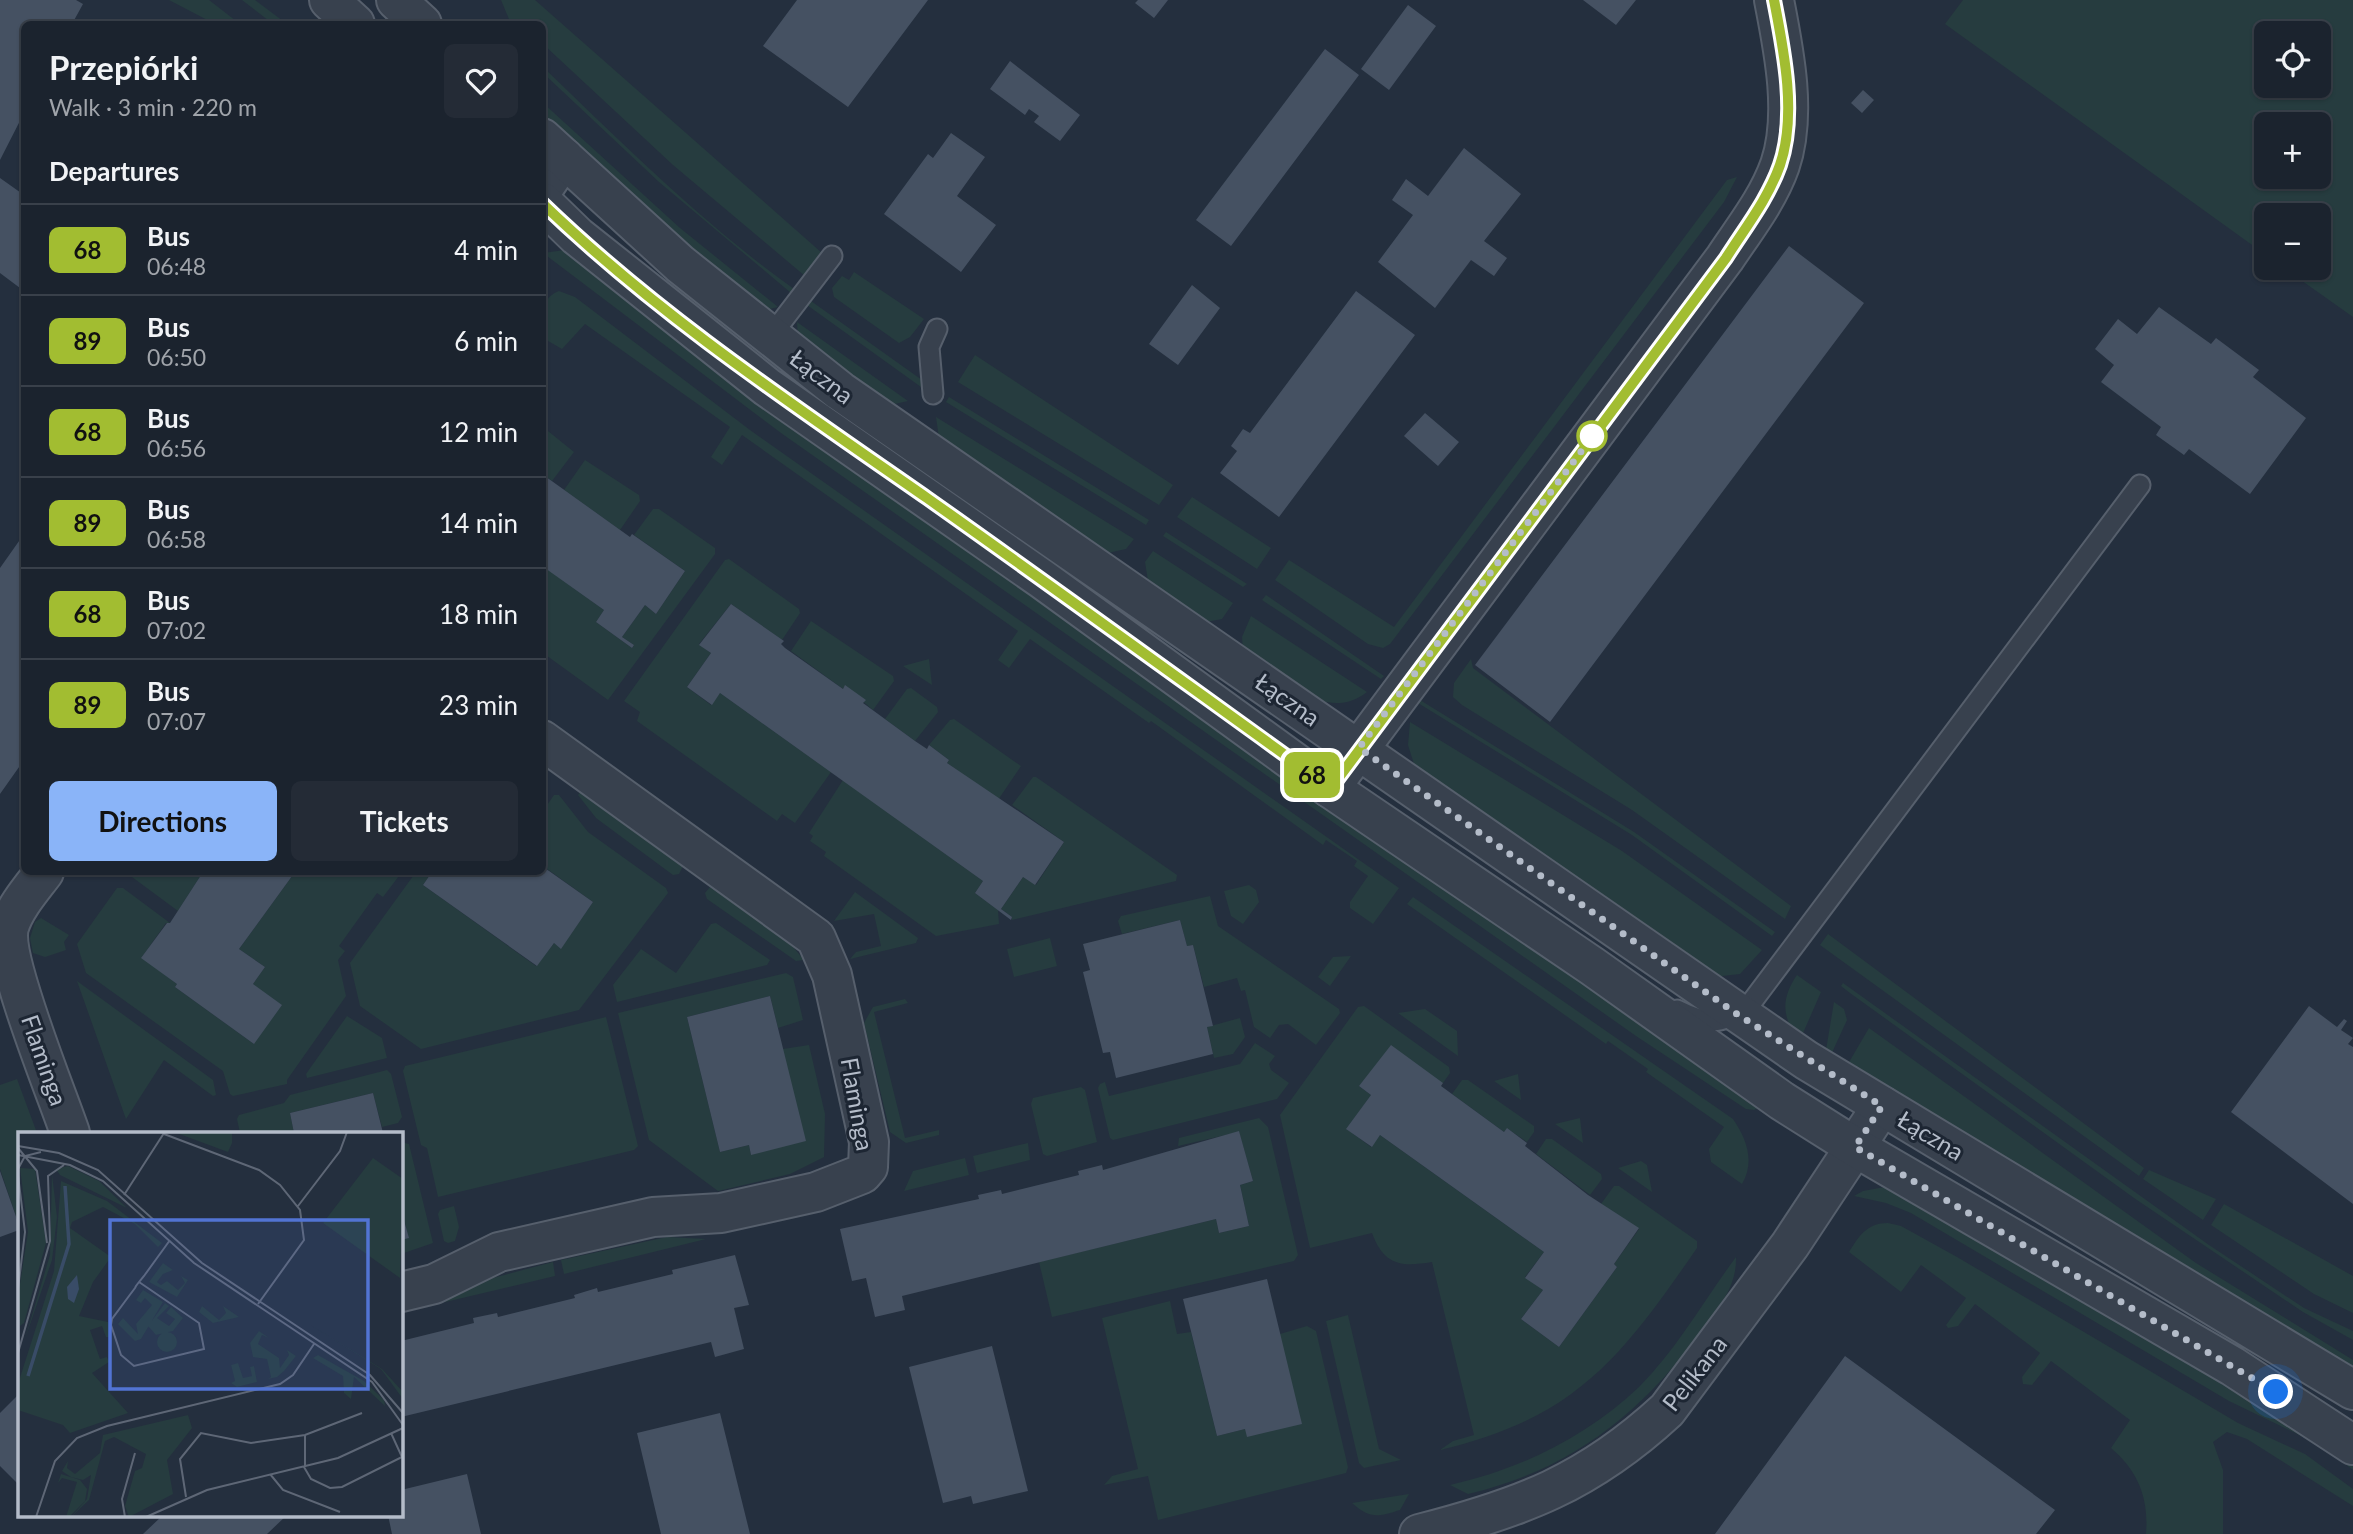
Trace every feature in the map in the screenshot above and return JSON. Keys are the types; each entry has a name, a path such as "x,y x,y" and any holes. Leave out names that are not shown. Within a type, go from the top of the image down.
{"street":[{"path":"329,0 352,21"},
{"path":"396,0 419,21"},
{"path":"1331,788 1726,258 1763,201 1780,165 1786,135 1786,84 1774,0"},
{"path":"546,175 553,148"},
{"name":"Łączna","path":"553,148 680,264 840,391 1359,748 1737,1014 1882,1106 2353,1390"},
{"name":"Łączna","path":"546,206 587,244 767,387 1042,579 1331,788 1782,1101 1855,1147 2232,1366 2353,1445"},
{"name":"Flaminga","path":"402,1292 434,1284 499,1252 653,1217 722,1213 836,1185 854,1179 868,1167 869,1142 848,1045 832,975 816,938 546,743"},
{"name":"Flaminga","path":"42,875 4,929 10,957 71,1132"},
{"name":"Pelikana","path":"1419,1534 1505,1509 1588,1473 1643,1432 1667,1410 1790,1245 1882,1106"}],"lane":[{"path":"770,337 832,256"},
{"path":"933,394 929,347 937,329"},
{"path":"1592,967 1694,1019 1717,1023 1748,1007 2140,485"}],"green space":[{"path":"169,0 209,0 236,21 209,21"},
{"path":"242,0 255,0 283,21 269,21"},
{"path":"501,0 535,0 822,253 805,276 673,165 546,47 546,21 510,21"},
{"path":"1963,0 2353,0 2353,317 2301,280 2331,280 2331,203 2254,203 2254,246 1945,24"},
{"path":"546,70 695,210 794,289 791,293 659,182 546,76"},
{"path":"546,106 680,228 778,307 761,311 645,214 546,122"},
{"path":"1737,177 1724,202 1390,644 1383,648 1368,644 1275,580 1289,560 1394,627 1727,180"},
{"path":"565,250 1761,1106 1754,1110 1746,1109 1636,1036 781,433 546,255 546,253"},
{"path":"854,272 924,319 910,337 899,343 834,297 832,288 842,276 849,280"},
{"path":"559,291 575,297 750,430 1399,888 1373,924 1350,908 1350,902 1368,876 1354,866 1357,861 1326,840 1323,845 1151,721 1149,723 1030,639 1009,668 998,660 1018,631 742,435 722,465 711,457 730,427 585,324 562,349 546,340 546,302"},
{"path":"811,301 922,380 921,387 807,305"},
{"path":"797,322 908,401 890,405 798,338"},
{"path":"975,355 1173,485 1159,505 958,382"},
{"path":"949,397 1149,520 1146,525 946,402"},
{"path":"936,417 1134,539 1126,549 1103,554 939,438"},
{"path":"546,429 574,452 552,481 546,476"},
{"path":"585,460 639,495 640,501 620,530 564,490"},
{"path":"1192,497 1271,548 1257,569 1177,517"},
{"path":"653,509 659,509 715,548 715,554 608,700 546,655 546,568 604,610 596,622 632,648 634,645 622,637 645,605 656,614 685,571 634,535"},
{"path":"1166,532 1247,584 1243,587 1163,536"},
{"path":"1153,551 1233,603 1222,619 1201,623 1149,587 1145,562"},
{"path":"729,559 799,609 800,613 782,640 731,604 699,644 711,653 687,687 711,705 720,693 831,772 795,823 782,814 777,821 637,721 640,712 624,701 725,560"},
{"path":"1266,595 1384,676 1381,679 1262,600"},
{"path":"1251,616 1367,692 1351,701 1335,703 1319,700 1287,684 1243,652 1242,637"},
{"path":"811,621 893,676 894,681 873,710 845,686 843,689 791,651"},
{"path":"929,659 932,685 903,666"},
{"path":"1471,659 1473,668 1791,906 1785,919 1632,810 1462,705 1453,697 1454,683"},
{"path":"911,688 937,707 938,712 915,741 885,719 907,689"},
{"path":"1420,700 1634,832 1775,932 1772,936 1632,835 1418,703"},
{"path":"954,719 1021,766 998,800 947,763 949,760 929,745 950,720"},
{"path":"1410,722 1622,851 1762,950 1740,974 1713,977 1415,767 1408,745"},
{"path":"1033,777 1177,875 1176,881 1012,920 1012,917 1001,909 1023,877 1036,885 1064,842 1012,805"},
{"path":"843,780 983,881 975,893 998,910 999,924 936,936 824,856 826,852 810,841 813,836 809,833"},
{"path":"581,791 683,866 679,874 673,875 596,818 578,795"},
{"path":"554,795 559,795 588,832 666,888 668,893 579,1010 421,1049 360,1006 350,963 414,875 430,875 423,885 536,966 554,943 561,948 593,902 546,868 546,807"},
{"path":"132,875 201,875 178,911"},
{"path":"293,875 400,875 383,897 377,893 339,946 345,951 338,960 346,996 287,1080 287,1084 233,1096 223,1071 86,973 77,944 117,888 123,888 170,923 166,923 142,957 177,984 175,987 254,1044 253,984 265,967 239,949"},
{"path":"1249,885 1256,890 1259,902 1243,924 1231,916 1224,891"},
{"path":"710,887 788,941 804,960 796,961 707,899 705,893"},
{"path":"855,892 918,938 916,943 850,959 856,952 881,946 874,914 834,921"},
{"path":"1210,896 1218,926 1339,1009 1340,1013 1316,1045 1288,1024 1279,1025 1270,1038 1254,1027 1245,990 1241,991 1237,978 1204,987 1193,945 1187,946 1180,920 1122,934 1118,921 1121,916"},
{"path":"1413,897 1733,1119 1748,1151 1748,1167 1742,1184 1711,1162 1709,1149 1724,1127 1646,1072 1648,1069 1608,1041 1606,1044 1407,904"},
{"path":"41,918 69,935 64,942 66,950 45,957 33,953 30,938 35,922"},
{"path":"716,923 770,960 767,965 617,1002 613,985 641,949 676,973 711,924"},
{"path":"1828,934 2144,1168 2139,1176 1820,945"},
{"path":"1050,938 1057,966 1014,977 1007,949"},
{"path":"1351,956 1330,986 1318,977 1333,957"},
{"path":"786,973 793,977 803,1020 778,1028 770,996 687,1017 720,1152 749,1145 751,1155 783,1049 809,1045 825,1114 824,1157 790,1174 718,1191 649,1140 618,1013"},
{"path":"1797,975 1821,992 1800,1040 1789,1024 1785,1008 1788,992"},
{"path":"77,981 213,1080 216,1095 213,1096 164,1060 126,1119"},
{"path":"1843,983 2209,1245 2304,1308 2353,1331 2353,1340 2303,1312 2134,1198 1850,993 1841,986"},
{"path":"905,999 908,1003 874,1012 905,1138 939,1130 939,1135 906,1143 890,1132 864,1023 873,1007"},
{"path":"1834,1002 1844,1009 1847,1020 1829,1059 1825,1056"},
{"path":"1364,1006 1449,1067 1450,1073 1443,1083 1361,1084 1359,1086 1371,1095 1347,1129 1371,1147 1380,1135 1544,1252 1525,1277 1543,1290 1521,1319 1559,1347 1617,1267 1614,1264 1639,1229 1601,1204 1614,1186 1619,1186 1697,1241 1697,1248 1644,1321 1591,1378 1561,1401 1527,1420 1487,1437 1440,1450 1453,1441 1474,1435 1432,1262 1395,1262 1382,1252 1372,1233 1310,1248 1280,1115 1358,1007"},
{"path":"1425,1009 1457,1031 1458,1056 1398,1013"},
{"path":"347,1016 382,1038 387,1058 307,1078 306,1074"},
{"path":"606,1017 638,1146 634,1150 438,1197 427,1148 421,1145 403,1071 405,1066"},
{"path":"1240,1018 1245,1037 1233,1054 1214,1058 1207,1027"},
{"path":"1869,1028 2196,1263 2353,1360 2353,1373 1845,1069"},
{"path":"1255,1043 1275,1056 1269,1064 1271,1070 1289,1083 1277,1099 1113,1140 1110,1138 1098,1088 1100,1084 1105,1082 1109,1096 1240,1064"},
{"path":"387,1070 391,1074 402,1117 398,1123 382,1127 373,1093 290,1113 294,1132 240,1132 237,1119 239,1115 284,1103 290,1095"},
{"path":"1518,1074 1521,1100 1494,1081"},
{"path":"17,1079 37,1132 18,1132 18,1222 0,1169 0,1085"},
{"path":"1462,1080 1468,1080 1534,1126 1534,1132 1527,1142 1508,1129 1504,1132 1452,1094"},
{"path":"1081,1087 1085,1090 1097,1142 1047,1156 1043,1154 1031,1104 1033,1098"},
{"path":"1259,1118 1268,1127 1298,1255 1294,1261 1052,1317 1039,1262 1216,1219 1219,1233 1249,1226 1240,1185 1253,1181 1239,1132 1178,1146 1179,1138"},
{"path":"1580,1118 1583,1143 1555,1124"},
{"path":"1546,1139 1552,1139 1601,1174 1602,1179 1590,1195 1536,1154"},
{"path":"402,1142 409,1144 433,1243 402,1254 402,1240 408,1237 402,1210"},
{"path":"1028,1143 1030,1160 977,1173 973,1156"},
{"path":"965,1158 969,1175 904,1191 913,1171"},
{"path":"1641,1161 1647,1165 1652,1192 1618,1168"},
{"path":"2149,1170 2216,1199 2203,1220 2143,1179"},
{"path":"1890,1186 1911,1191 2353,1463 2353,1470 2322,1446 2229,1401 1911,1213 1886,1203 1854,1196 1863,1191"},
{"path":"2224,1204 2353,1276 2353,1313 2314,1294 2211,1225"},
{"path":"454,1206 459,1227 455,1241 448,1243 444,1241 438,1214 440,1210"},
{"path":"1888,1223 1901,1226 1957,1257 2238,1423 2305,1454 2353,1489 2353,1506 2247,1439 2227,1432 2213,1442 2223,1470 2223,1534 2146,1534 2146,1509 2140,1486 2128,1466 2111,1448 2130,1420 2051,1361 2032,1385 2023,1384 2022,1377 2040,1353 1975,1304 1958,1326 1948,1328 1946,1325 1966,1298 1921,1265 1901,1292 1849,1252 1869,1228"},
{"path":"667,1237 706,1239 564,1274 561,1260"},
{"path":"1736,1257 1730,1288 1719,1307 1677,1363 1627,1414 1570,1455 1538,1471 1468,1494 1450,1485 1502,1470 1551,1449 1575,1436 1619,1405 1666,1357"},
{"path":"553,1262 555,1276 441,1303 485,1280"},
{"path":"1170,1301 1177,1334 1191,1332 1217,1436 1245,1429 1280,1334 1307,1326 1316,1331 1348,1467 1346,1473 1158,1520 1148,1476 1104,1485 1112,1476 1138,1469 1102,1318"},
{"path":"1348,1315 1379,1449 1401,1460 1364,1468 1359,1463 1326,1321"},
{"path":"1409,1494 1400,1510 1380,1515 1364,1512 1352,1503"}],"building":[{"path":"0,0 76,0 83,4 74,21 21,21 21,119 0,160"},
{"path":"797,0 928,0 848,107 763,46"},
{"path":"1138,0 1168,0 1154,18 1135,3"},
{"path":"1583,0 1636,0 1616,25"},
{"path":"1408,5 1436,26 1389,90 1361,69"},
{"path":"1325,49 1359,75 1231,246 1196,220"},
{"path":"1010,61 1080,115 1060,141 1034,122 1039,116 1029,109 1025,115 990,89"},
{"path":"1863,90 1874,100 1862,113 1851,103"},
{"path":"951,133 985,157 957,196 996,225 961,272 884,214 928,154 933,158"},
{"path":"1464,148 1521,194 1484,241 1507,258 1494,276 1471,260 1435,308 1378,262 1413,215 1392,200 1406,179 1428,196"},
{"path":"0,178 21,193 21,289 0,273"},
{"path":"1789,246 1864,303 1550,722 1475,665"},
{"path":"1192,285 1220,308 1178,365 1149,344"},
{"path":"1356,291 1415,335 1279,517 1220,473 1237,451 1231,446 1243,429 1250,433"},
{"path":"2159,307 2211,344 2216,338 2259,370 2253,377 2306,418 2250,494 2189,449 2184,455 2156,435 2161,427 2101,382 2114,365 2095,349 2118,319 2137,334"},
{"path":"1425,413 1459,442 1438,466 1404,436"},
{"path":"546,477 630,537 632,534 685,571 656,614 645,605 622,637 634,645 632,648 596,622 604,610 546,569"},
{"path":"21,538 21,764 0,794 0,568"},
{"path":"731,604 784,641 781,644 785,648 843,689 845,685 866,700 863,703 915,741 927,749 929,745 949,760 947,763 1064,842 1035,885 1023,877 1001,909 1012,917 1011,920 975,893 983,881 720,693 712,705 687,687 711,653 699,645"},
{"path":"546,869 593,902 561,949 554,943 537,966 423,885 430,875 546,875"},
{"path":"201,875 293,875 239,949 265,967 253,984 282,1005 254,1044 175,987 177,984 141,958 167,923 170,923"},
{"path":"1180,920 1187,946 1193,945 1213,1026 1207,1027 1213,1054 1116,1078 1110,1052 1103,1053 1083,972 1090,970 1083,944"},
{"path":"770,996 806,1141 751,1155 749,1145 720,1152 687,1017"},
{"path":"2309,1006 2337,1027 2344,1019 2347,1021 2341,1030 2353,1038 2348,1044 2353,1047 2353,1204 2231,1112"},
{"path":"1391,1045 1504,1132 1507,1128 1527,1143 1525,1146 1588,1195 1639,1228 1614,1264 1617,1267 1559,1347 1521,1319 1543,1290 1525,1278 1544,1252 1380,1135 1372,1147 1346,1129 1371,1095 1359,1086"},
{"path":"373,1093 383,1132 294,1132 290,1113"},
{"path":"1239,1131 1253,1181 1240,1185 1249,1226 1219,1233 1216,1219 902,1296 905,1310 875,1317 866,1278 852,1281 840,1229 979,1199 978,1195 1001,1190 1002,1194 1079,1175 1078,1171 1102,1165 1103,1170"},
{"path":"0,1171 18,1222 18,1230 0,1237"},
{"path":"402,1214 409,1238 402,1240"},
{"path":"735,1255 749,1305 734,1308 744,1349 715,1357 711,1342 402,1417 402,1341 474,1323 473,1318 497,1313 498,1317 575,1298 574,1295 597,1288 598,1292 673,1274 672,1270"},
{"path":"1267,1279 1302,1424 1247,1437 1245,1429 1217,1436 1183,1299"},
{"path":"992,1346 1028,1491 973,1504 971,1496 943,1503 909,1367"},
{"path":"1845,1356 2055,1510 2036,1534 1715,1534"},
{"path":"18,1395 18,1484 0,1466 0,1413"},
{"path":"720,1413 750,1534 661,1534 637,1433"},
{"path":"467,1474 481,1534 392,1534 388,1516 402,1516 402,1490"},
{"path":"162,1516 286,1516 267,1534 143,1534"}],"bus line":[{"name":"68","path":"546,207 577,236 767,387 1042,579 1331,788 1726,258 1763,201 1780,165 1786,135 1786,84 1774,0"}],"route":[{"path":"1592,436 1598,429 1359,748 1737,1014 1882,1106 1855,1147 2276,1392"}]}
